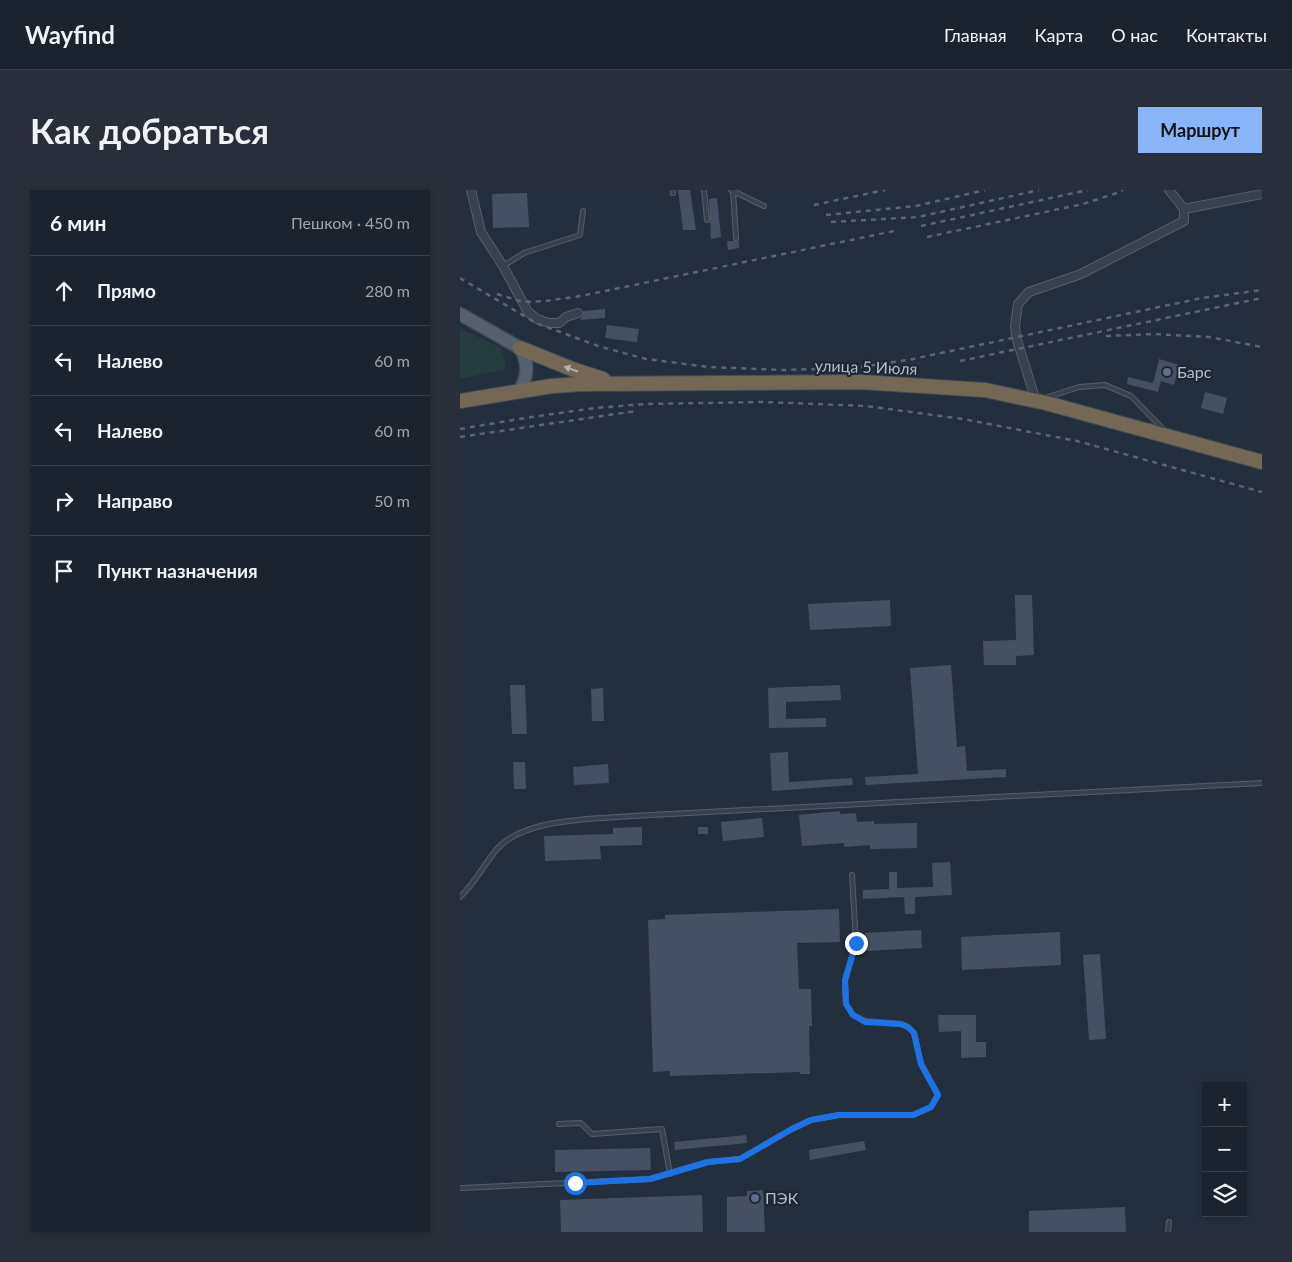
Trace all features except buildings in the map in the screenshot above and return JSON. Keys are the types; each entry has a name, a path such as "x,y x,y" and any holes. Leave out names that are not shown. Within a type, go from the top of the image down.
{"highway":[{"path":"520,348 572,369 618,384"},
{"name":"улица 5 Июля","path":"460,401 520,391 581,384 861,382 985,390 1036,401 1262,462"}],"main road":[{"path":"460,315 520,348 525,357 527,373 526,382 520,391"}],"street":[{"path":"471,190 481,232 504,266 528,312 537,319 549,323 559,323 566,317 578,314"},
{"path":"1036,401 1016,337 1015,326 1018,304 1029,292 1081,274 1184,222 1184,209 1169,190"},
{"path":"1184,209 1262,194"}],"lane":[{"path":"704,190 708,220"},
{"path":"736,238 732,191 764,206"},
{"path":"504,266 524,253 580,235 583,210"},
{"path":"1036,401 1079,387 1105,385 1131,396 1171,437"},
{"path":"460,897 468,890 498,847 521,831 547,824 632,816 1262,783"},
{"path":"460,1188 650,1179 708,1162 740,1159 811,1120 839,1115 913,1115 931,1107 938,1095 921,1064 914,1033 908,1027 901,1024 865,1022 853,1015 846,1004 845,980 856,943 852,875"},
{"path":"559,1124 581,1123 592,1134 662,1129 670,1174"},
{"path":"1168,1232 1169,1222"}],"green space":[{"path":"460,328 501,348 505,360 505,369 460,379"}],"railway":[{"path":"814,205 885,190"},
{"path":"826,215 916,206 985,190"},
{"path":"831,222 918,217 1039,190"},
{"path":"921,226 1088,190"},
{"path":"927,237 1083,204 1123,190"},
{"path":"497,294 523,302 581,296 899,230"},
{"path":"460,278 536,323 598,346 646,359 709,367 783,370 853,368 908,360 1202,298 1262,290"},
{"path":"960,361 1262,298"},
{"path":"1106,336 1154,334 1209,337 1262,347"},
{"path":"460,429 595,408 645,404 765,402 866,406 963,419 1077,441 1262,492"},
{"path":"460,437 636,411"}],"place":[{"name":"Барс","path":"1167,372"},
{"name":"ПЭК","path":"755,1198"}],"route":[{"path":"575,1183 650,1179 683,1171 708,1162 740,1159 811,1120 839,1115 913,1115 931,1107 938,1095 921,1064 914,1033 908,1027 901,1024 865,1022 853,1015 846,1004 845,980 856,943"}]}
